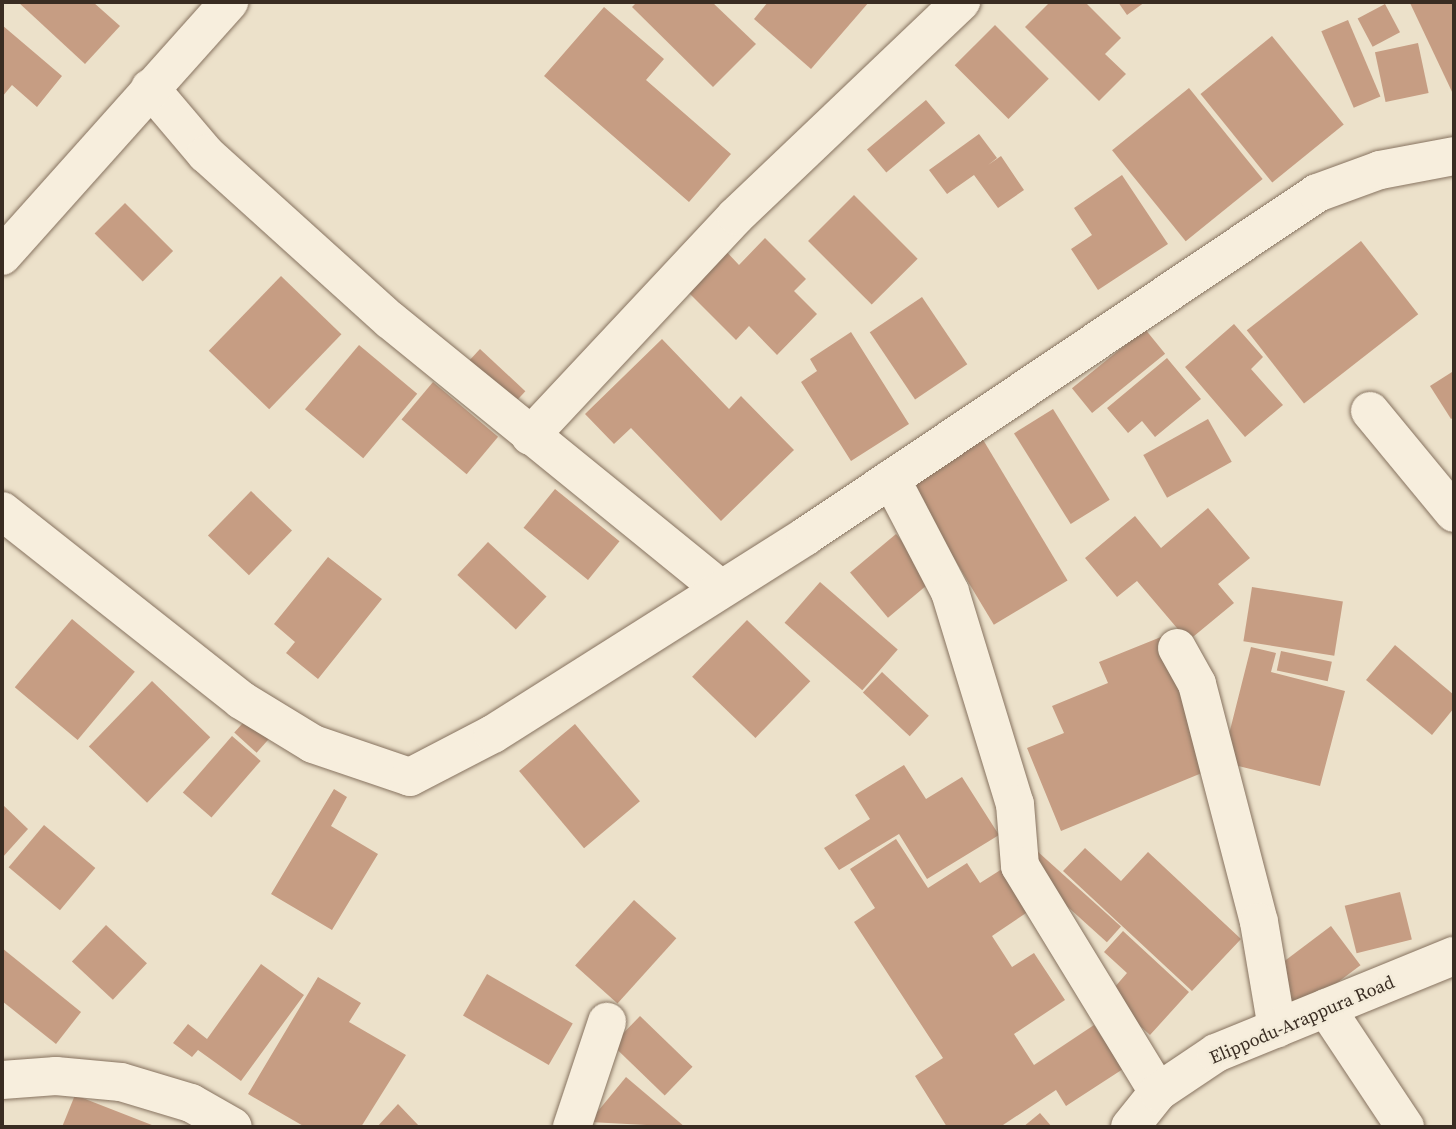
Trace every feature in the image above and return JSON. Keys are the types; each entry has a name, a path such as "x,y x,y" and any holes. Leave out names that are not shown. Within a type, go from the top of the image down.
{"street":[{"path":"2,256 229,2"},
{"path":"530,436 736,216 961,2"},
{"path":"150,88 206,154 530,436 719,587"},
{"path":"2,511 241,700 313,744 410,777 493,734 891,479 1317,193 1380,170 1454,156"},
{"path":"1370,411 1454,513"},
{"path":"891,479 950,592 1015,804 1020,866 1158,1092"},
{"path":"1177,648 1197,684 1259,922 1277,1028"},
{"name":"Elippodu-Arappura Road","path":"1130,1127 1158,1092 1216,1053 1454,956"},
{"path":"1326,1009 1405,1127"},
{"path":"572,1127 607,1022"},
{"path":"2,1080 56,1076 121,1082 191,1103 233,1127"}],"building":[{"path":"18,2 93,2 120,26 85,64"},
{"path":"637,2 712,2 756,44 713,87 632,7"},
{"path":"768,2 869,2 811,69 754,19"},
{"path":"1050,2 1085,2 1121,38 1105,54 1126,74 1099,101 1025,27"},
{"path":"1118,2 1145,2 1127,15"},
{"path":"1454,2 1454,96 1410,3"},
{"path":"1385,4 1400,32 1373,47 1358,19"},
{"path":"604,7 664,59 646,80 731,154 689,202 544,76"},
{"path":"1348,20 1380,96 1354,108 1321,31"},
{"path":"2,25 62,76 37,107 12,85 2,97"},
{"path":"995,25 1049,79 1008,119 955,65"},
{"path":"1272,36 1344,125 1272,182 1201,94"},
{"path":"1418,43 1429,93 1386,102 1375,52"},
{"path":"1189,88 1263,179 1186,241 1112,150"},
{"path":"926,100 945,123 886,172 867,149"},
{"path":"979,134 997,158 988,165 1001,156 1024,190 998,208 974,175 947,194 929,170"},
{"path":"1122,175 1168,244 1098,290 1071,249 1092,235 1074,208"},
{"path":"854,195 918,259 872,305 808,241"},
{"path":"125,203 173,251 143,281 95,233"},
{"path":"765,238 806,279 794,291 817,314 777,355 749,326 736,340 684,288 723,248 739,265"},
{"path":"1361,241 1418,314 1304,404 1247,330"},
{"path":"281,276 341,334 269,409 209,351"},
{"path":"922,297 967,364 915,399 870,332"},
{"path":"1234,324 1263,357 1251,369 1283,405 1245,437 1185,367"},
{"path":"1145,329 1165,354 1092,413 1072,388"},
{"path":"851,332 909,424 851,461 801,382 817,371 810,359"},
{"path":"662,339 729,409 741,396 794,450 721,521 631,428 614,444 585,414"},
{"path":"359,345 417,394 363,458 305,409"},
{"path":"480,349 525,391 506,412 460,370"},
{"path":"1167,358 1201,399 1155,437 1142,421 1128,433 1107,408"},
{"path":"1452,372 1454,417 1451,419 1430,386"},
{"path":"433,382 498,437 467,474 402,420"},
{"path":"1053,409 1110,500 1071,524 1014,433"},
{"path":"1208,419 1232,462 1167,498 1143,455"},
{"path":"979,433 1068,580 994,625 905,477"},
{"path":"555,489 620,541 588,580 524,528"},
{"path":"251,491 292,531 249,575 208,536"},
{"path":"1208,508 1250,558 1218,584 1234,603 1188,641 1137,581 1117,597 1085,558 1135,516 1161,548"},
{"path":"896,534 934,579 888,618 850,573"},
{"path":"488,542 547,597 516,629 457,575"},
{"path":"328,557 382,599 318,679 286,653 295,642 274,624"},
{"path":"820,582 898,650 862,690 785,623"},
{"path":"1252,587 1343,601 1334,656 1243,641"},
{"path":"72,619 135,672 78,740 15,687"},
{"path":"747,620 810,681 755,738 692,677"},
{"path":"1161,637 1214,768 1061,831 1027,748 1064,733 1052,706 1108,683 1099,662"},
{"path":"1395,645 1454,695 1454,708 1432,735 1366,680"},
{"path":"1251,647 1276,653 1271,672 1345,691 1320,786 1222,762"},
{"path":"1281,651 1332,662 1328,681 1277,671"},
{"path":"882,672 929,716 910,736 863,692"},
{"path":"152,681 210,737 147,803 89,746"},
{"path":"251,714 273,734 257,753 234,733"},
{"path":"575,724 640,801 584,848 519,771"},
{"path":"232,736 261,761 211,818 183,793"},
{"path":"904,765 926,799 962,777 999,835 927,879 899,834 839,870 824,848 870,819 855,795"},
{"path":"334,789 347,797 331,826 378,854 332,930 271,894"},
{"path":"2,804 28,829 2,858"},
{"path":"44,825 95,868 60,910 9,867"},
{"path":"896,839 928,888 967,863 980,883 1002,869 1029,911 992,936 1012,967 1034,953 1065,1000 1014,1034 1034,1065 1094,1025 1123,1069 1066,1106 1056,1090 1000,1127 947,1127 915,1076 943,1058 854,922 875,908 850,869"},
{"path":"1085,848 1121,881 1148,852 1241,939 1192,991 1063,871"},
{"path":"1037,851 1121,927 1107,942 1023,867"},
{"path":"1400,892 1412,940 1357,953 1345,906"},
{"path":"634,900 676,938 617,1004 575,965"},
{"path":"106,925 147,963 113,1000 72,962"},
{"path":"1331,926 1360,965 1300,1011 1270,972"},
{"path":"1123,931 1189,992 1150,1035 1107,996 1127,973 1104,952"},
{"path":"2,948 81,1012 56,1044 2,1001"},
{"path":"261,964 304,995 241,1081 198,1050 192,1057 173,1043 188,1024 207,1039"},
{"path":"487,974 573,1023 549,1065 463,1016"},
{"path":"318,977 361,1003 349,1022 406,1055 361,1127 305,1127 248,1094"},
{"path":"640,1016 693,1067 665,1095 612,1045"},
{"path":"626,1077 685,1127 589,1122"},
{"path":"75,1095 157,1127 62,1127"},
{"path":"398,1104 420,1127 377,1127"},
{"path":"1040,1113 1052,1127 1023,1127"}]}
